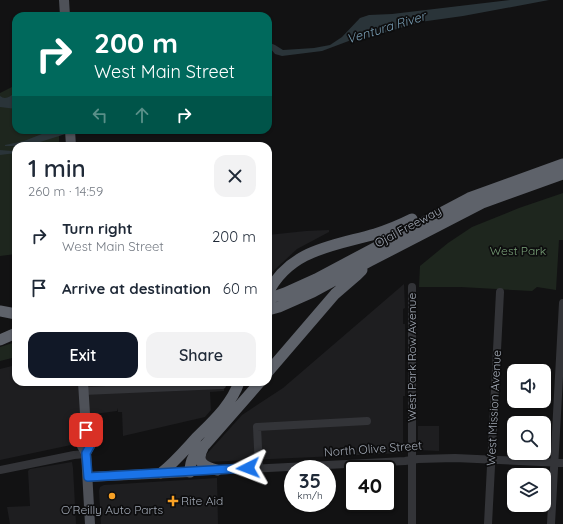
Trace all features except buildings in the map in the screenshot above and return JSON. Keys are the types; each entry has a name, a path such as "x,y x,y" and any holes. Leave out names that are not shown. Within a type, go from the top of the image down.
{"highway":[{"name":"Ojai Freeway","path":"272,298 316,279 469,198 563,164"},
{"name":"Ojai Freeway","path":"272,309 313,292 482,203 563,174"},
{"path":"272,287 281,274 308,254 328,246 390,229 446,203 469,198"},
{"path":"272,367 335,294 357,275 370,261"},
{"path":"0,311 12,313"},
{"path":"0,317 12,317"},
{"path":"0,334 12,332"},
{"path":"0,340 12,334"},
{"path":"161,473 172,465 226,406 237,386"},
{"path":"217,470 208,468 202,464 200,455 205,445 257,386"},
{"path":"186,472 184,461 190,444"},
{"path":"186,472 192,459 200,448 205,445"}],"main road":[{"path":"64,0 65,12"},
{"path":"83,387 86,430 90,446 86,453 90,524"},
{"name":"North Olive Street","path":"88,477 186,472"}],"street":[{"name":"West Park Row Avenue","path":"412,287 412,524"},
{"name":"West Mission Avenue","path":"488,524 500,292"},
{"path":"551,524 563,303"},
{"path":"83,387 152,386"},
{"path":"259,468 257,427 367,421"},
{"path":"0,470 86,453"},
{"name":"North Olive Street","path":"186,472 447,458 563,463"}],"shaded area":[{"path":"329,230 329,232 297,249 272,272 272,235"},
{"path":"404,284 405,308 403,309 403,324 405,324 405,396 403,396 403,453 207,462 204,457 242,415 283,388"},
{"path":"12,366 12,386 122,386 125,391 125,386 224,386 224,391 210,392 211,410 205,417 123,436 122,412 118,412 118,408 117,411 71,417 71,445 0,460 0,369"},
{"path":"418,426 439,426 439,451 418,450"},
{"path":"72,462 76,524 10,524 7,507 30,506 28,471 30,469"},
{"path":"217,478 218,524 101,524 99,491 100,487 104,485"}],"green space":[{"path":"12,87 12,134 59,134 59,142 12,142 12,254 0,256 0,93"},
{"name":"West Park","path":"563,193 563,240 559,240 556,290 537,287 532,291 461,287 419,287 420,266 448,243 472,227 519,208"},
{"path":"12,343 12,358 0,361 0,347"}],"water":[{"name":"Ventura River","path":"510,0 549,0 463,16 420,22 370,37 354,39 322,51 282,56 275,54 272,50 272,44 283,50 314,48 330,45 342,37 360,18 369,15 392,14"},
{"path":"12,95 12,108 0,107 0,96 7,98"},
{"path":"42,134 65,134 40,142 19,142"},
{"path":"12,144 12,146 5,145"},
{"path":"0,150 12,151 12,154 0,155"}],"place":[{"name":"O'Reilly Auto Parts","path":"112,496"},
{"name":"Rite Aid","path":"173,501"}],"route":[{"path":"86,430 90,446 86,453 88,477 248,468"}]}
